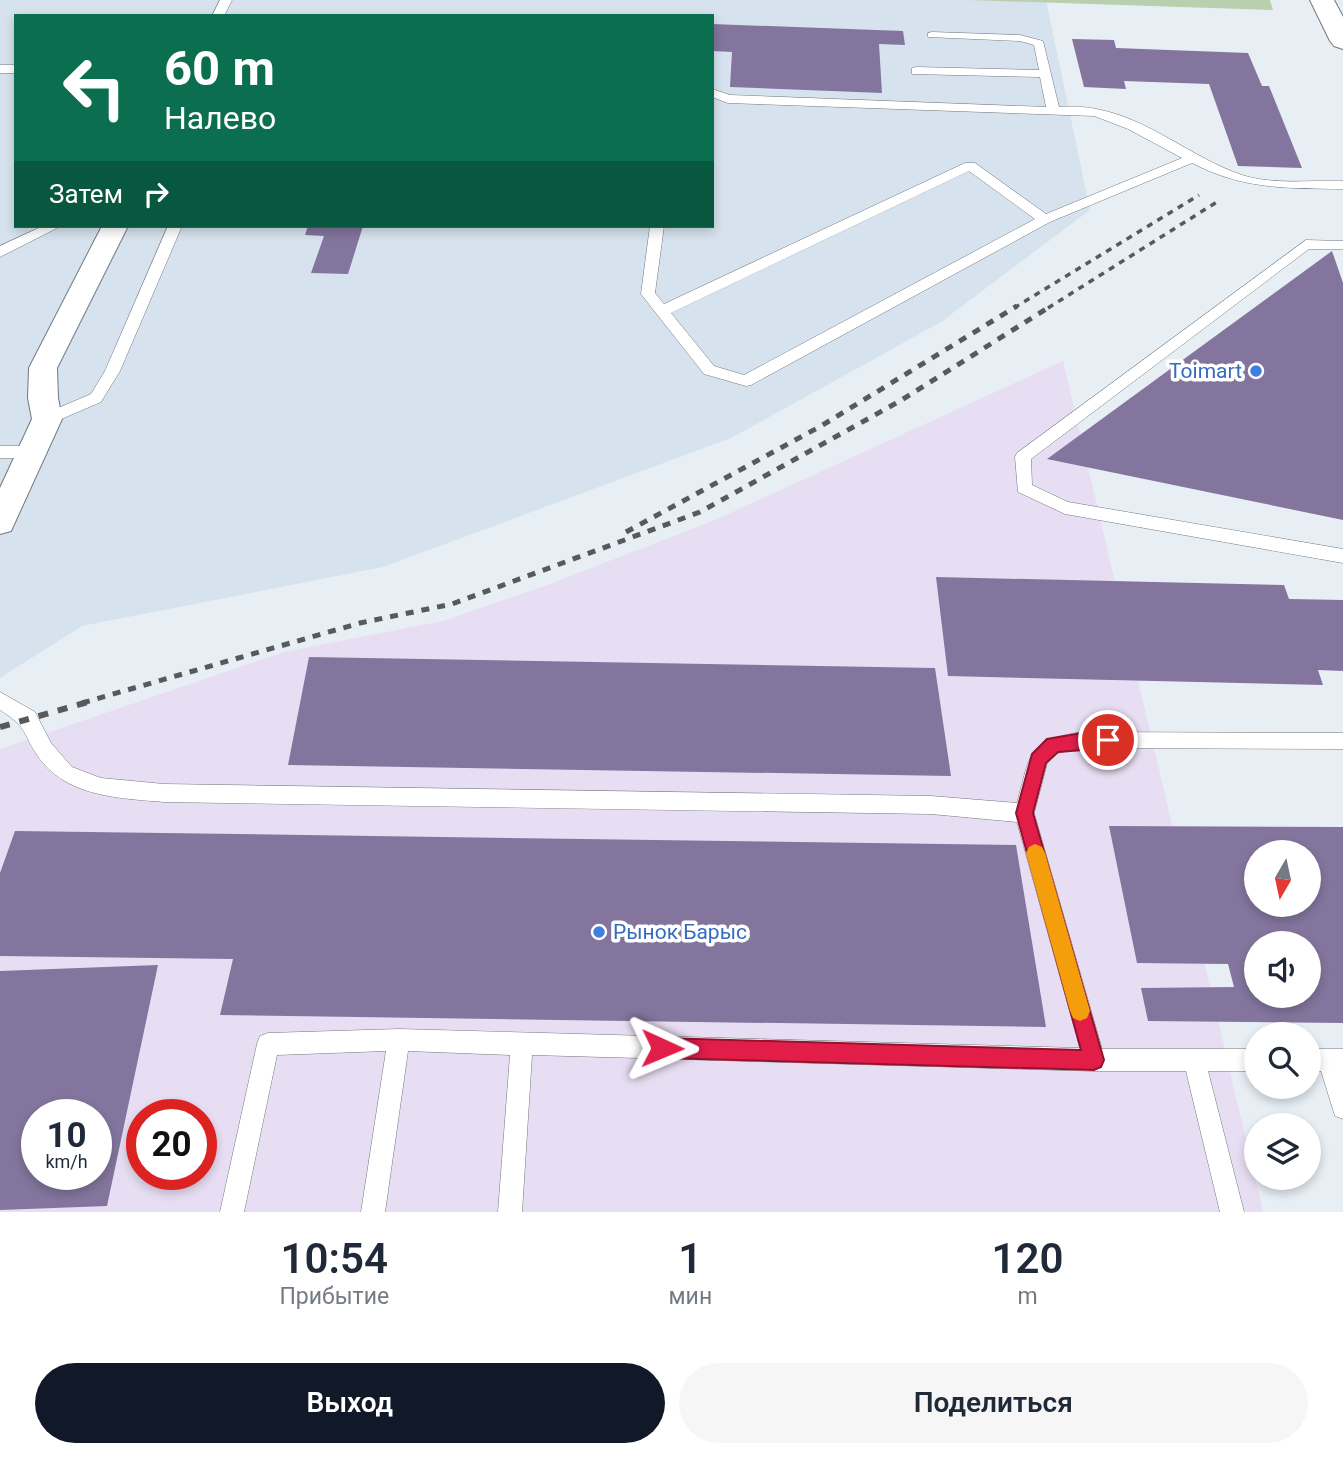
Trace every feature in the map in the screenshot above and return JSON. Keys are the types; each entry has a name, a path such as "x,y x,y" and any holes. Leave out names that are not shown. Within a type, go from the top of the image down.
{"main road":[{"path":"1322,0 1343,41"}],"street":[{"path":"0,522 47,419 43,398 43,368 114,228"}],"lane":[{"path":"932,35 1020,38 1039,43 1053,110"},
{"path":"916,71 1046,74"},
{"path":"714,94 728,99 1095,112 1122,120 1193,159 1243,180 1343,185"},
{"path":"657,228 648,294 709,370 746,381 1045,219 1193,159"},
{"path":"662,312 970,166 1045,219"},
{"path":"0,252 50,228"},
{"path":"47,419 96,398 112,371 174,228"},
{"path":"1343,245 1306,244 1023,457 1024,488 1065,508 1343,556"},
{"path":"0,452 32,452"},
{"path":"0,700 27,718 44,749 65,773 101,787 178,793 931,805 1024,813"},
{"path":"1094,1060 1024,813 1039,759 1053,745 1082,740 1343,741"},
{"path":"373,1212 399,1040"},
{"path":"232,1212 268,1044 399,1040 1094,1060 1244,1059"},
{"path":"510,1212 522,1044"},
{"path":"1194,1059 1232,1212"},
{"path":"1327,1060 1343,1108"}],"shaded area":[{"path":"0,0 1046,0 1090,210 941,322 731,438 383,567 82,626 0,678"},
{"name":"Рынок Барыс","path":"1063,361 1244,1131 1244,1190 1258,1190 1263,1212 0,1212 0,749 284,652 443,621 550,584 715,520"}],"green space":[{"path":"968,0 1270,0 1273,10"}],"building":[{"path":"714,24 903,31 905,45 879,44 882,93 730,87 732,52 714,51"},
{"path":"1072,39 1114,40 1116,48 1248,53 1262,86 1269,86 1302,168 1238,166 1209,84 1124,81 1126,89 1084,87"},
{"path":"307,228 362,228 348,274 311,273 324,236 305,235"},
{"name":"Toimart","path":"1332,251 1343,283 1343,520 1047,459"},
{"path":"936,577 1284,585 1289,599 1343,600 1343,671 1318,670 1323,685 948,676"},
{"path":"309,657 935,668 951,776 288,765"},
{"path":"1109,826 1343,827 1343,1023 1148,1021 1141,988 1234,987 1228,964 1137,963"},
{"path":"15,831 1016,845 1046,1027 220,1015 233,959 0,956 0,873"},
{"path":"158,965 130,1099 126,1099 126,1116 112,1182 112,1099 21,1099 21,1190 110,1190 107,1206 0,1210 0,971"}],"railway":[{"path":"1014,308 1199,195"},
{"path":"1048,308 1220,200"},
{"path":"626,532 821,426 1017,306"},
{"path":"82,703 360,623 452,604 700,512 900,401 1051,306"},
{"path":"0,727 88,702"}],"slow traffic":[{"path":"1035,853 1080,1011"}],"place":[{"name":"Toimart","path":"1256,371"},
{"name":"Рынок Барыс","path":"599,932"}],"route":[{"path":"662,1048 1094,1060 1024,813 1039,759 1053,745 1082,740 1108,740"}]}
